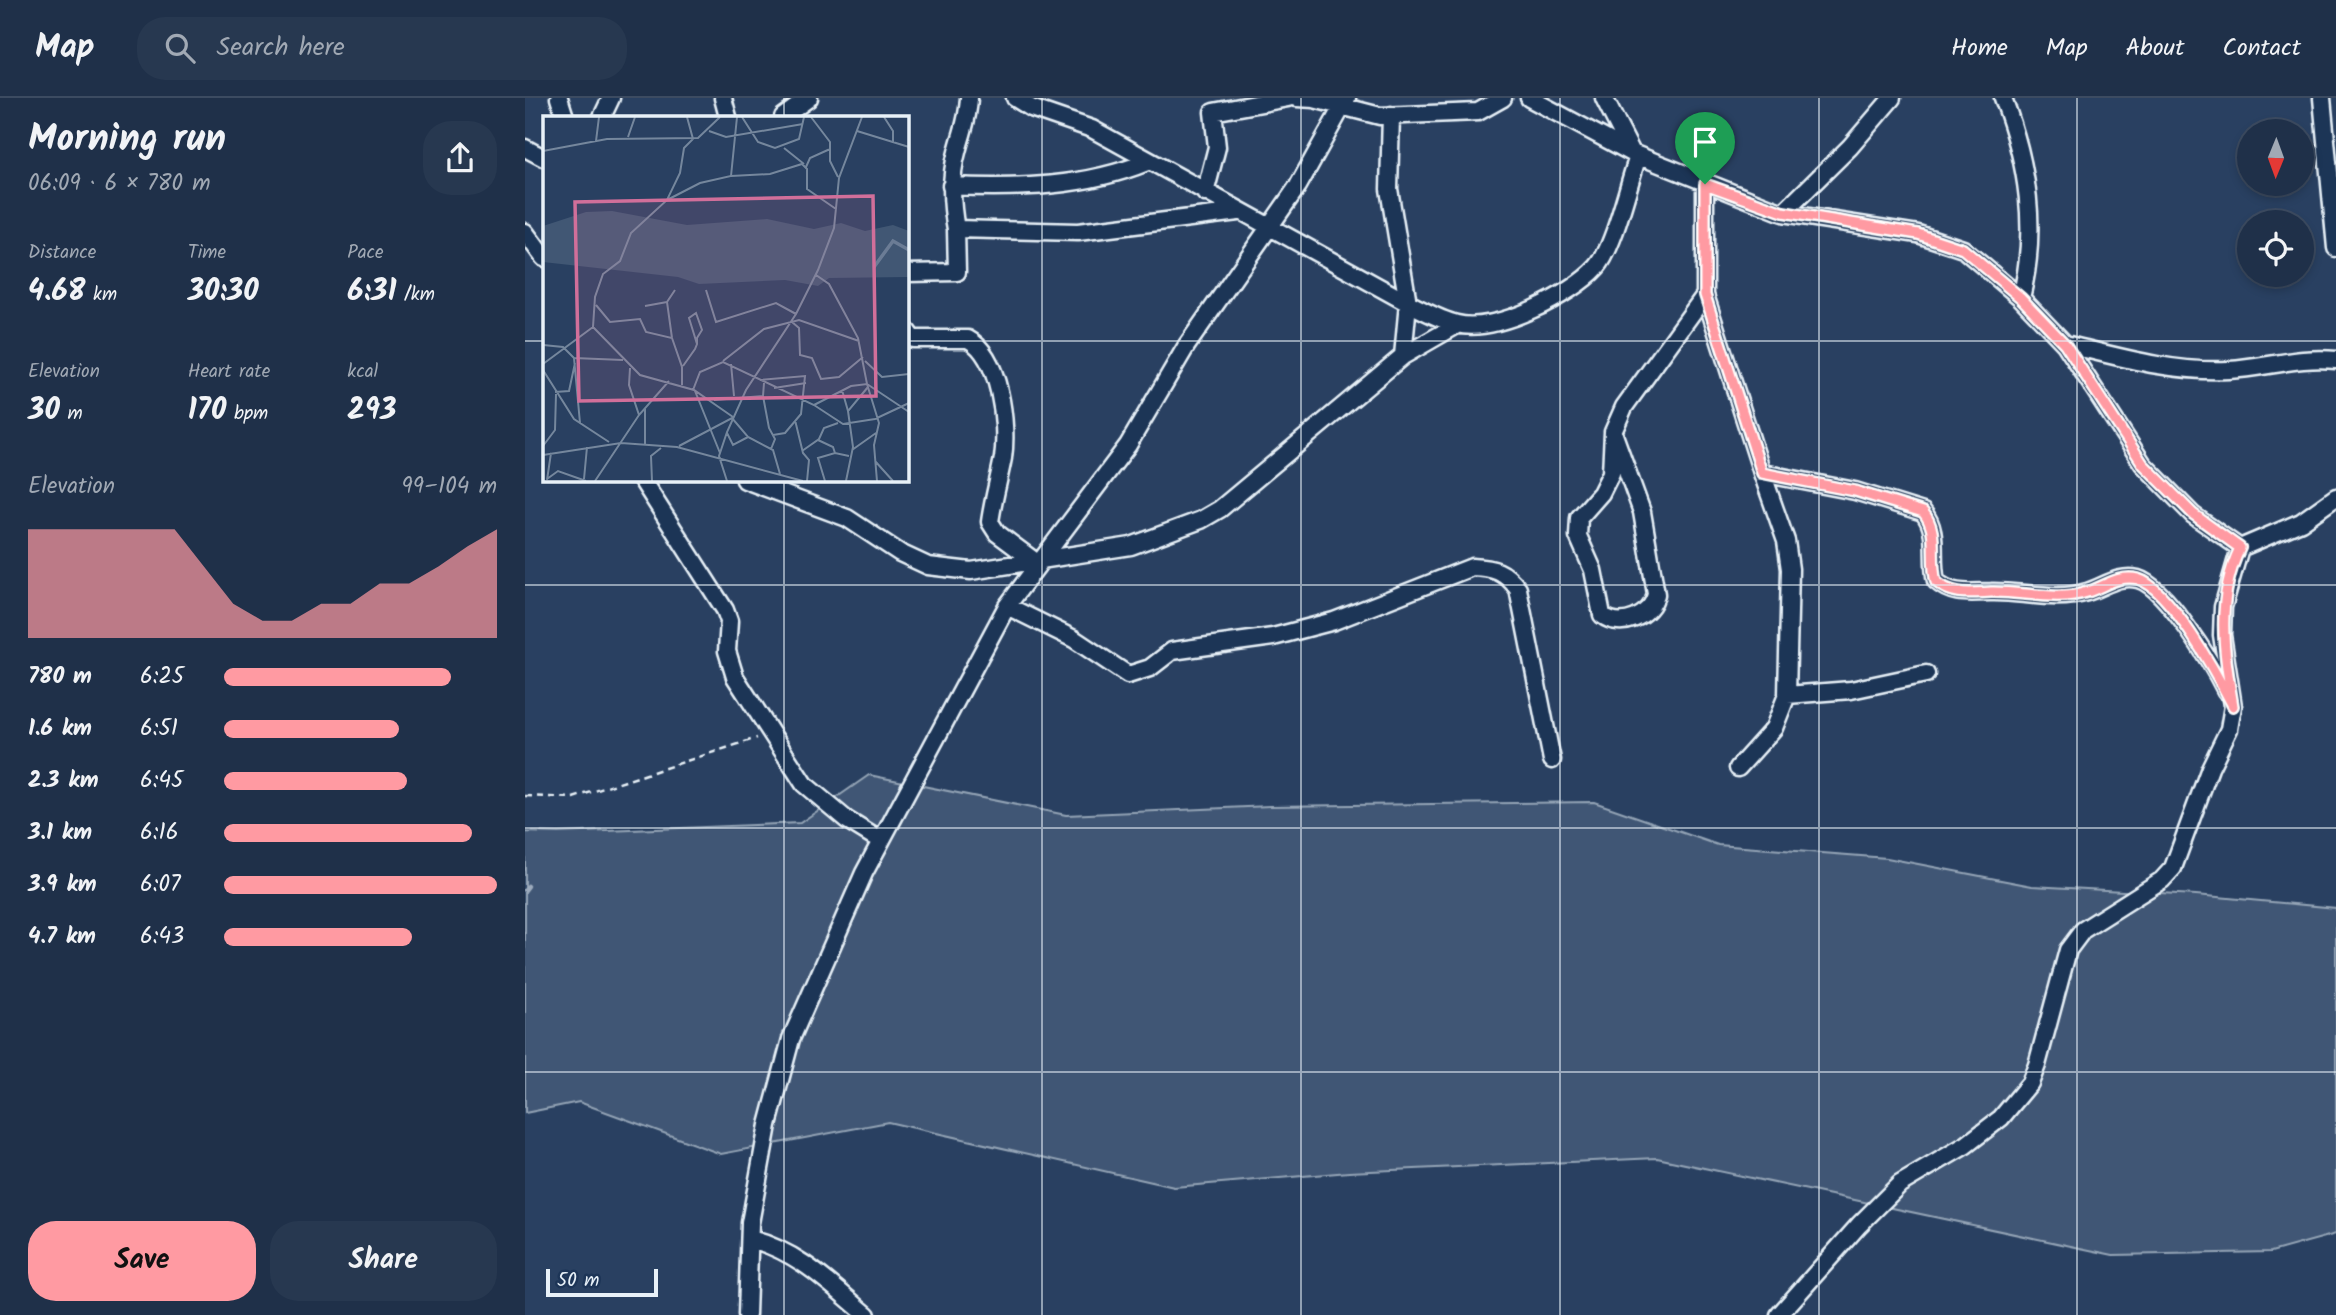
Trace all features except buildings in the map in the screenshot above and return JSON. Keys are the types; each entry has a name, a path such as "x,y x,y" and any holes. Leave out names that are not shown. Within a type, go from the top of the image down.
{"street":[{"path":"559,98 565,116"},
{"path":"602,116 611,98"},
{"path":"723,98 728,116"},
{"path":"784,116 809,98"},
{"path":"908,273 957,272 951,186 957,149 967,125 969,98"},
{"path":"1015,98 1040,112 1091,128 1147,162 1408,303 1457,325 1483,326 1518,316 1568,289 1597,267 1606,252 1635,155 1604,98"},
{"path":"1205,193 1217,148 1211,105 1288,98"},
{"path":"1297,98 1344,102 1369,115 1478,112 1503,98"},
{"path":"1529,98 1635,155 1783,212 1918,234 1963,249 2021,298 2065,344 2143,464 2193,514 2240,548"},
{"path":"1783,212 1850,147 1892,98"},
{"path":"2003,98 2013,124 2030,193 2031,240 2021,298"},
{"path":"2322,98 2336,248"},
{"path":"747,1315 750,1239 768,1125 791,1039 881,841 1007,606 1036,560 1128,445 1187,345 1320,150 1344,102"},
{"path":"1391,114 1389,189 1408,303 1403,356"},
{"path":"525,148 543,157"},
{"path":"951,186 1087,181 1112,176 1147,162"},
{"path":"1705,184 1705,295 1786,541 1790,569 1787,695 1774,728 1738,768"},
{"path":"956,229 1078,232 1241,212"},
{"path":"525,232 543,257"},
{"path":"1613,432 1642,512 1656,594 1654,605 1647,614 1615,621 1602,615 1593,570 1577,528 1579,518 1601,493 1611,473 1613,432 1624,407 1705,295"},
{"path":"748,481 847,518 900,553 928,566 971,570 1131,546 1201,520 1220,509 1403,356 1457,325"},
{"path":"908,332 913,339 925,341 968,339 988,356 1003,417 1003,456 990,522 997,533 1036,560"},
{"path":"2065,344 2140,363 2190,370 2230,370 2308,357 2336,360"},
{"path":"1762,473 1855,491 1923,512 1931,521 1934,534 1933,571 1936,582 1953,593 2011,592 2058,596 2087,593 2128,578 2141,579 2154,590 2201,646 2233,706"},
{"path":"643,481 725,610 730,664 804,784 847,820 881,841"},
{"path":"2240,548 2301,522 2336,497"},
{"path":"1779,1315 1859,1225 1900,1184 1966,1145 1992,1125 2029,1083 2037,1065 2068,950 2083,930 2162,880 2173,868 2210,768 2229,729 2233,706 2222,635 2223,607 2240,548"},
{"path":"1007,606 1074,639 1115,669 1128,674 1139,674 1172,651 1273,637 1334,621 1472,567 1492,568 1508,575 1518,589 1552,760"},
{"path":"1787,695 1851,690 1926,674"},
{"path":"750,1239 774,1245 813,1268 867,1315"}],"path":[{"path":"525,796 573,798 679,766 773,733"}],"shaded area":[{"path":"869,775 1066,815 1270,806 1594,802 1718,845 1887,858 2032,886 2196,895 2336,908 2336,1234 2271,1252 2113,1255 1657,1158 1349,1172 1174,1187 888,1122 721,1154 579,1102 525,1113 525,832 800,823"}],"waterway":[{"path":"525,890 528,886"}],"route":[{"path":"1705,184 1783,212 1918,234 1963,249 2021,298 2065,344 2143,464 2193,514 2240,548 2223,607 2222,635 2233,706 2209,657 2154,590 2141,579 2128,578 2109,582 2087,593 2058,596 2011,592 1953,593 1936,582 1933,571 1934,534 1931,521 1923,512 1855,491 1762,473 1747,435 1705,295 1705,184"}]}
